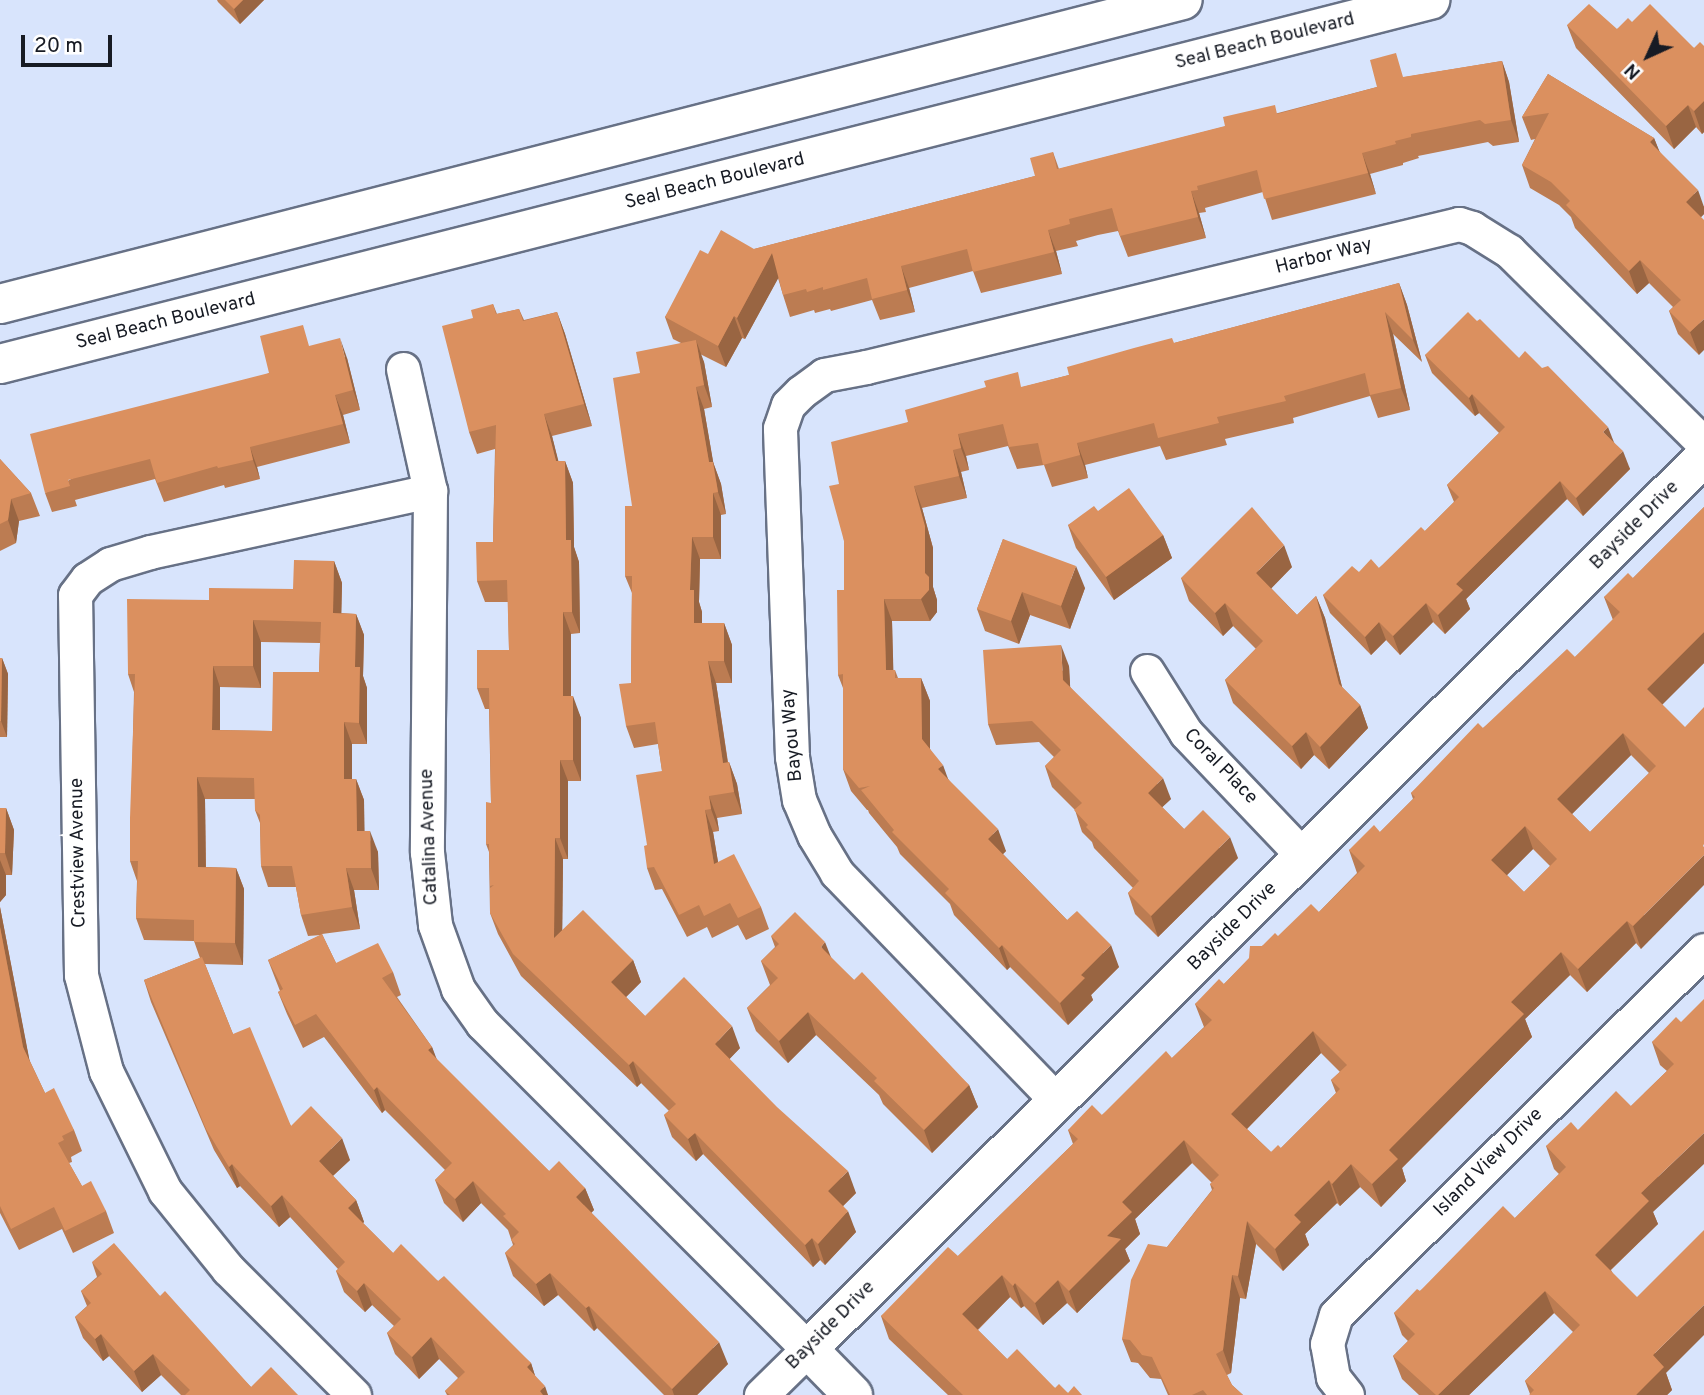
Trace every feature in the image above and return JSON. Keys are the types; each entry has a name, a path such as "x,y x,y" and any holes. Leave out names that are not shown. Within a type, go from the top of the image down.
{"main road":[{"path":"0,304 1183,0"},
{"name":"Seal Beach Boulevard","path":"0,364 1430,0"},
{"name":"Bayside Drive","path":"808,1349 1704,457"},
{"name":"Catalina Avenue","path":"808,1349 853,1395"}],"street":[{"name":"Harbor Way","path":"866,367 1459,224 1472,228 1509,251 1704,444"},
{"name":"Bayou Way","path":"866,367 824,374 788,405 780,428 792,757 799,800 814,835 837,873 1057,1101"},
{"name":"Catalina Avenue","path":"403,369 430,491 427,852 435,925 458,989 482,1023 808,1349"},
{"name":"Crestview Avenue","path":"354,1395 228,1269 165,1191 106,1071 81,975 75,595 87,579 110,564 150,552 430,491"},
{"name":"Coral Place","path":"1147,671 1186,733 1304,856"},
{"name":"Island View Drive","path":"1347,1395 1333,1377 1327,1344 1336,1315 1704,950"},
{"name":"Bayside Drive","path":"761,1395 808,1349"}],"building":[{"path":"225,0 243,0 234,9"},
{"path":"1589,4 1617,29 1628,18 1632,22 1650,4 1694,48 1700,42 1704,46 1704,101 1694,111 1688,105 1666,126 1567,25"},
{"path":"1396,53 1403,77 1502,61 1511,120 1485,124 1480,120 1411,134 1411,137 1395,141 1396,144 1362,153 1368,173 1264,199 1257,170 1197,186 1198,190 1191,191 1198,217 1120,236 1112,208 1069,219 1070,224 1048,230 1054,252 973,272 967,249 901,266 907,290 872,299 867,278 823,290 823,287 807,292 806,289 783,295 772,253 737,318 734,316 718,346 665,317 700,250 708,254 721,230 754,249 1035,176 1030,158 1053,152 1057,169 1225,126 1223,117 1275,105 1277,114 1377,87 1370,60"},
{"path":"1548,74 1654,138 1650,142 1698,190 1686,202 1704,220 1704,319 1690,332 1669,311 1681,300 1640,260 1629,271 1566,205 1570,201 1551,182 1522,165 1549,113 1522,117"},
{"path":"1399,283 1413,340 1385,312 1401,388 1370,395 1365,373 1284,396 1286,401 1217,417 1219,423 1158,438 1154,423 1077,443 1080,455 1043,465 1038,443 1009,447 1003,424 958,434 961,448 953,450 959,476 914,486 925,526 925,573 929,577 929,590 921,599 884,599 886,670 895,670 895,678 921,678 922,739 943,765 938,769 998,829 988,839 1067,920 1077,911 1111,945 1081,975 1085,978 1060,1003 1002,945 999,948 945,893 949,889 892,832 894,830 861,790 870,786 859,788 843,769 843,674 838,675 837,590 844,590 844,541 829,486 839,484 831,442 908,422 905,410 986,387 984,381 1018,372 1021,387 1069,375 1067,367 1134,348 1172,338 1174,343"},
{"path":"493,304 496,314 519,309 523,321 557,312 584,404 544,414 556,461 565,461 566,540 571,540 572,612 563,612 563,696 573,696 573,760 560,760 560,838 555,838 554,938 583,910 633,960 611,982 645,1016 684,977 732,1026 715,1044 777,1107 848,1171 828,1191 848,1211 818,1244 812,1238 805,1245 695,1133 688,1139 664,1115 676,1104 633,1061 629,1065 513,954 490,913 490,888 494,885 490,886 489,844 486,844 486,802 491,803 489,688 477,688 477,650 509,650 507,580 477,581 476,542 493,542 496,425 469,432 442,326 473,318 471,310"},
{"path":"1468,312 1477,321 1480,319 1519,358 1525,351 1542,368 1548,366 1608,427 1603,432 1623,451 1576,498 1560,481 1456,584 1463,590 1438,615 1426,603 1393,636 1379,622 1365,637 1323,595 1352,566 1359,572 1371,559 1379,568 1421,527 1425,531 1459,497 1447,485 1505,427 1472,394 1469,398 1425,355"},
{"path":"303,325 309,346 340,338 353,390 335,395 343,424 250,447 253,460 218,468 217,466 157,483 150,459 68,480 70,486 45,493 30,434 269,373 260,336"},
{"path":"696,340 704,385 696,387 709,462 713,462 718,492 713,493 713,537 692,537 690,590 694,590 694,623 724,623 724,661 708,661 723,763 729,762 734,792 709,796 711,809 705,810 714,864 734,854 761,907 738,918 730,903 704,916 699,905 679,915 654,867 647,868 644,846 647,845 636,775 662,771 655,722 626,726 619,684 631,683 632,576 625,576 625,506 632,506 613,378 640,373 636,352"},
{"path":"0,459 31,493 11,499 8,520 0,524"},
{"path":"1129,488 1163,535 1106,577 1068,525 1094,506 1098,511"},
{"path":"1252,507 1284,545 1256,573 1297,615 1316,596 1339,684 1360,705 1320,747 1306,732 1292,746 1225,680 1263,641 1225,603 1215,613 1181,578"},
{"path":"1704,507 1704,632 1647,689 1685,727 1704,707 1704,855 1633,926 1627,921 1578,969 1561,952 1511,1002 1524,1014 1389,1150 1398,1159 1372,1184 1351,1164 1332,1184 1329,1180 1294,1215 1301,1222 1275,1249 1247,1221 1238,1276 1232,1275 1223,1350 1216,1354 1232,1385 1243,1395 1207,1395 1203,1390 1192,1395 1170,1395 1152,1357 1142,1355 1130,1340 1122,1339 1131,1280 1148,1244 1167,1247 1214,1188 1210,1184 1219,1175 1184,1140 1122,1202 1132,1212 1107,1236 1121,1239 1069,1291 1058,1280 1035,1303 1015,1283 1013,1286 1002,1275 962,1314 1007,1359 1017,1349 1055,1388 1059,1384 1068,1393 1074,1386 1082,1395 963,1395 881,1316 948,1247 958,1256 1078,1139 1068,1130 1092,1105 1102,1115 1166,1051 1172,1058 1212,1020 1195,1004 1219,979 1224,984 1249,958 1250,946 1262,946 1275,933 1278,936 1311,904 1319,912 1365,866 1349,850 1374,825 1380,832 1415,797 1411,793 1478,723 1483,728 1567,649 1575,657 1620,612 1604,597 1628,573 1633,578","holes":["1623,733 1656,766 1590,832 1557,799","1525,826 1557,859 1524,892 1491,860","1313,1031 1347,1065 1331,1080 1340,1089 1281,1148 1278,1145 1271,1152 1231,1114"]},
{"path":"1003,539 1076,566 1061,606 1022,592 1011,621 977,609"},
{"path":"294,560 334,561 333,613 356,614 355,667 360,667 359,723 344,722 344,779 356,779 357,831 370,831 371,868 346,868 352,907 301,915 292,866 261,866 260,815 255,810 254,778 197,777 198,867 236,868 235,943 194,942 194,920 136,918 138,861 130,861 135,674 128,674 127,599 209,600 209,588 293,589","holes":["253,620 321,622 319,672 273,672 272,731 212,730 213,666 253,666"]},
{"path":"1061,645 1063,680 1163,778 1148,793 1184,829 1203,810 1230,837 1151,916 1128,893 1139,881 1086,827 1088,825 1074,810 1082,803 1045,766 1061,750 1032,721 988,724 983,650"},
{"path":"2,658 1,721 0,721"},
{"path":"0,808 6,808 5,853 0,853"},
{"path":"795,912 825,942 821,947 854,980 862,972 969,1085 924,1130 874,1081 877,1078 808,1012 779,1041 747,1008 778,978 761,961 779,944 771,936"},
{"path":"0,927 23,1047 45,1093 54,1088 74,1130 62,1136 64,1140 58,1143 82,1186 91,1181 106,1211 65,1231 54,1207 11,1229 0,1206"},
{"path":"322,934 336,963 378,943 393,972 382,978 432,1047 428,1050 549,1171 559,1161 585,1188 576,1197 719,1342 672,1389 589,1306 586,1308 550,1273 536,1284 505,1253 515,1244 511,1240 519,1232 503,1216 506,1214 473,1181 455,1199 435,1180 452,1163 377,1087 374,1090 316,1014 295,1025 278,992 283,989 268,960"},
{"path":"202,957 233,1034 250,1027 291,1126 311,1106 342,1138 319,1161 356,1200 348,1208 393,1253 401,1244 438,1281 444,1276 531,1363 527,1367 545,1386 540,1391 543,1395 450,1395 445,1391 465,1372 431,1337 412,1357 387,1333 401,1319 364,1283 357,1291 336,1271 345,1262 282,1195 271,1206 232,1164 229,1167 206,1129 144,980"},
{"path":"1704,999 1704,1133 1641,1193 1649,1201 1595,1255 1637,1297 1704,1230 1704,1305 1653,1355 1664,1367 1636,1395 1529,1395 1534,1390 1525,1381 1580,1325 1545,1291 1436,1395 1393,1356 1415,1334 1394,1313 1417,1289 1420,1291 1503,1206 1515,1218 1566,1167 1546,1146 1571,1122 1578,1130 1616,1091 1631,1106 1674,1064 1652,1042 1676,1017 1681,1022"},
{"path":"114,1243 160,1296 165,1291 251,1387 271,1367 298,1395 185,1395 190,1390 153,1354 134,1371 101,1334 95,1339 75,1317 91,1303 81,1291 102,1274 92,1262"}]}
